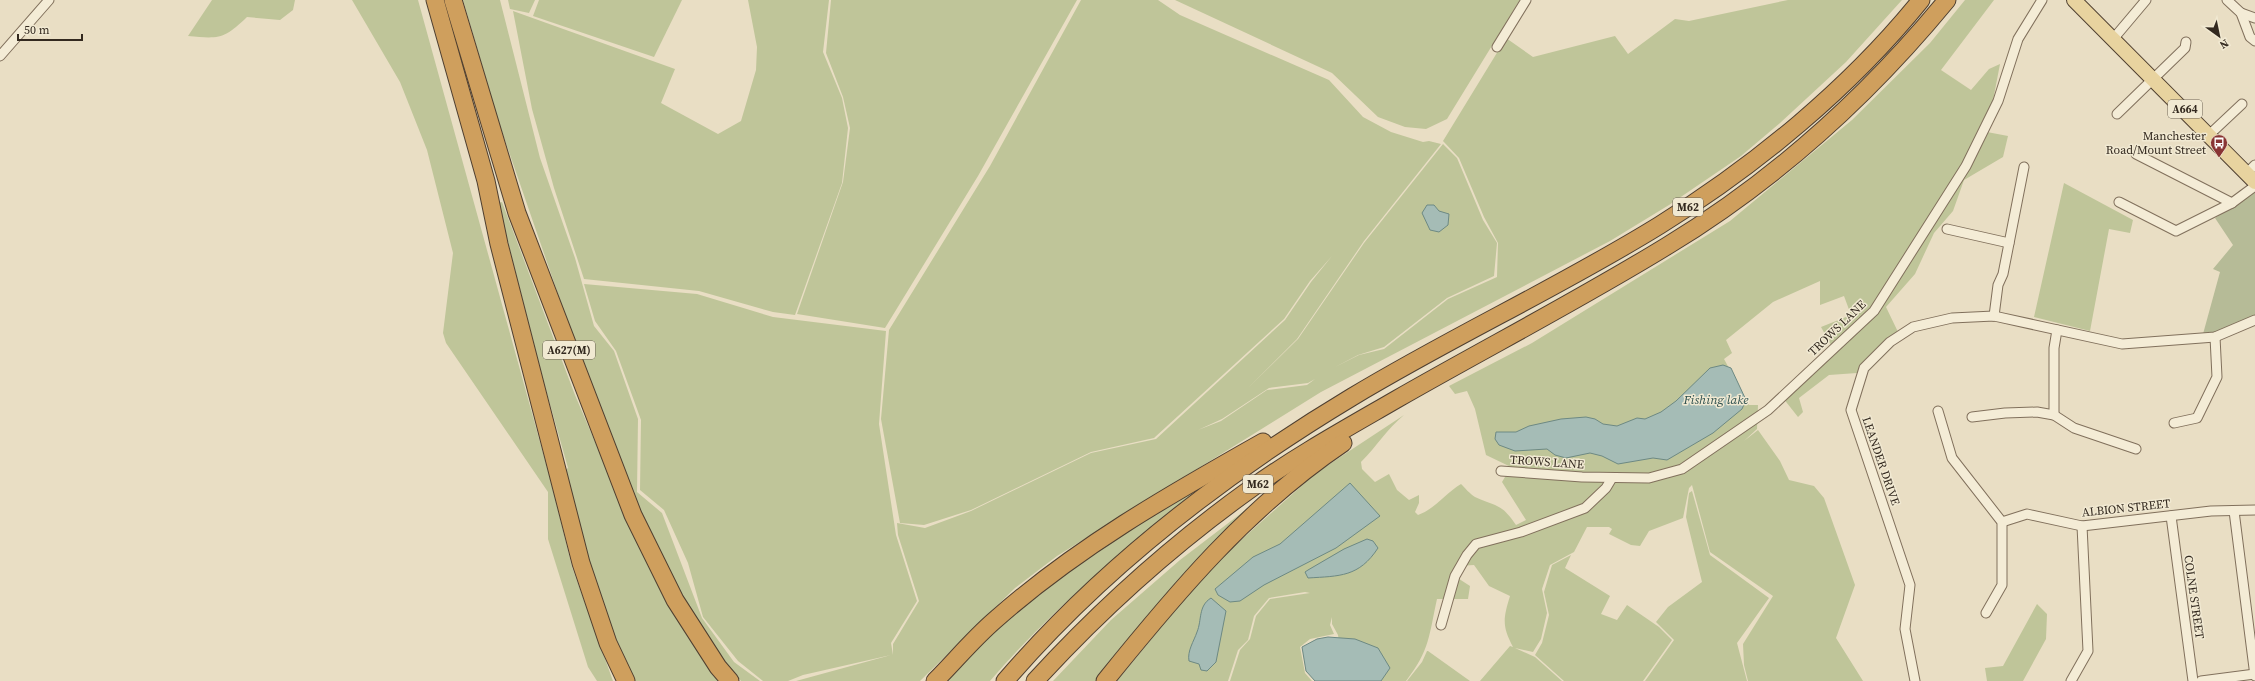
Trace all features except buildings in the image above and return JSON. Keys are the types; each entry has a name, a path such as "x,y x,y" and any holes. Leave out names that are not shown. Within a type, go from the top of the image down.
{"highway":[{"name":"A627(M)","path":"425,0 478,182 494,219"},
{"name":"A627(M)","path":"434,0 484,174 581,563 608,643 626,681"},
{"name":"A627(M)","path":"452,0 517,213 632,516 675,600 718,667 730,681"},
{"name":"M62","path":"1005,681 1057,625 1113,571 1225,480 1290,435 1415,361 1651,230 1710,193 1762,154 1821,104 1859,67 1921,0"},
{"name":"M62","path":"1035,681 1069,644 1144,572 1250,489 1339,432 1667,246 1722,210 1774,171 1833,121 1868,88 1947,0"},
{"name":"M62","path":"1105,681 1186,582 1263,504 1328,453 1515,332"},
{"name":"M62","path":"935,681 994,621 1047,577 1109,533 1188,484 1330,404 1415,361"}],"main road":[{"name":"A664","path":"2074,0 2114,38 2209,134 2252,173"}],"street":[{"path":"0,56 49,0"},
{"path":"1497,47 1526,0"},
{"name":"TROWS LANE","path":"1501,471 1612,478 1649,478 1682,469 1768,410 1874,311 1966,166 1998,101 2018,39 2042,0"},
{"path":"2114,38 2146,0"},
{"path":"2227,0 2241,13 2253,36"},
{"path":"2241,13 2255,18"},
{"path":"2117,114 2155,79 2185,48 2186,42"},
{"path":"2209,134 2242,104"},
{"path":"2136,154 2232,203"},
{"path":"1994,316 1998,285 2004,274 2024,167"},
{"path":"2119,202 2176,231 2232,203 2255,186"},
{"path":"1947,229 2009,243"},
{"name":"LEANDER DRIVE","path":"1916,681 1905,629 1910,585 1851,410 1864,368 1890,342 1913,327 1952,318 1994,316 2122,344 2214,337 2255,320"},
{"path":"2054,415 2054,348 2057,330"},
{"path":"2174,423 2197,418 2216,377 2214,337"},
{"path":"1938,411 1952,458 2002,522 2002,585 1986,613"},
{"path":"1972,417 2037,412 2054,415 2074,428 2136,449"},
{"path":"1441,625 1455,576 1467,554 1476,544 1521,532 1585,508 1606,488 1612,478"},
{"name":"ALBION STREET","path":"2002,522 2027,514 2082,526 2171,516 2255,510"},
{"path":"2201,681 2255,674 2234,511"},
{"name":"COLNE STREET","path":"2171,516 2193,681"},
{"path":"2071,681 2088,651 2082,526"}],"green space":[{"path":"212,0 295,0 293,10 280,20 247,17 233,30 221,36 188,36"},
{"path":"352,0 418,0 551,482 572,567 613,681 597,681 588,667 548,539 548,492 446,343 443,333 453,253 427,150 400,82"},
{"path":"463,0 500,0 540,158 575,258 594,326 614,351 638,419 637,492 662,513 702,618 734,662 760,681 741,681 708,640 675,582 635,500 599,413 499,123"},
{"path":"508,0 535,0 529,13 510,9"},
{"path":"539,0 682,0 654,57 533,16"},
{"path":"748,0 829,0 823,52 842,98 848,128 842,183 795,315 773,312 699,291 584,279 554,188 532,109 513,11 675,69 661,103 718,134 741,121 756,70 757,47"},
{"path":"831,0 1077,0 978,176 885,328 797,314 843,182 850,128 843,97 826,53"},
{"path":"1081,0 1158,0 1180,15 1329,80 1363,117 1391,132 1423,142 1429,141 1441,144 1364,241 1297,339 1248,388 1298,339 1364,243 1443,144 1457,158 1483,220 1497,243 1494,276 1447,298 1384,347 1358,355 1335,367 1359,355 1384,349 1448,299 1497,277 1498,243 1484,217 1459,158 1443,141 1506,38 1533,57 1615,36 1628,54 1675,19 1689,21 1788,0 1902,0 1846,62 1780,123 1741,156 1669,205 1610,241 1321,392 1057,556 1015,588 920,681 796,681 891,655 803,675 788,681 763,681 738,661 703,617 688,563 664,510 640,490 641,420 616,351 595,321 584,284 697,294 773,317 886,331 879,424 896,535 917,601 891,643 893,655 893,644 919,601 898,535 897,523 925,528 971,511 1091,453 1156,439 1285,320 1311,282 1332,256 1310,281 1284,319 1154,438 1091,452 971,510 924,525 900,523 881,419 889,330 990,166","holes":["1315,379 1307,385 1267,390 1221,421 1198,430 1222,419 1269,388 1308,383"]},
{"path":"1175,0 1520,0 1447,119 1426,129 1405,127 1378,117 1332,73"},
{"path":"1965,0 1994,0 1941,70 1971,90 1989,69 2000,64 1987,132 2008,136 2003,157 1964,180 1953,211 1934,233 1915,274 1886,307 1898,332 1857,373 1829,375 1799,398 1803,412 1798,417 1783,398 1831,345 1821,327 1851,315 1844,296 1820,305 1820,281 1773,302 1726,340 1732,353 1724,359 1749,405 1758,405 1757,429 1744,441 1758,430 1780,461 1789,480 1814,486 1824,498 1855,585 1836,638 1863,681 1748,681 1744,665 1743,644 1773,596 1710,552 1692,485 1689,488 1683,518 1649,531 1640,546 1631,545 1609,534 1612,529 1609,527 1587,527 1574,552 1550,565 1542,589 1547,613 1541,639 1533,652 1515,648 1535,657 1562,681 1480,681 1510,646 1513,647 1505,628 1505,617 1510,596 1489,586 1474,565 1457,566 1453,575 1470,586 1468,599 1437,599 1428,642 1420,660 1406,681 1346,681 1338,635 1332,624 1332,617 1330,625 1334,634 1310,639 1300,647 1305,673 1312,681 1230,681 1240,650 1250,639 1256,616 1270,599 1310,593 1305,592 1269,598 1254,616 1248,640 1238,650 1228,681 1117,681 1193,588 1231,549 1316,473 1404,415 1392,426 1361,462 1362,469 1375,482 1389,474 1397,490 1409,500 1419,495 1419,503 1415,512 1418,515 1430,509 1461,484 1475,497 1498,506 1516,525 1526,520 1502,482 1511,467 1486,455 1475,409 1467,391 1455,394 1449,386 1532,343 1730,221 1852,120 1930,43"},
{"path":"2064,183 2133,220 2130,233 2109,229 2090,331 2034,317"},
{"path":"2255,192 2255,316 2213,335 2203,334 2220,272 2213,269 2233,245 2215,218"},
{"path":"502,202 575,395 648,566 686,634 719,681 631,681 594,583 563,472 568,468 544,383 498,203"},
{"path":"1219,472 1129,546 1071,597 1016,652 990,681 941,681 989,632 1064,570"},
{"path":"1282,482 1232,524 1188,569 1096,681 1053,681 1111,620 1180,560"},
{"path":"1692,491 1710,555 1769,598 1737,643 1747,681 1645,681 1674,640 1656,622 1668,607 1702,582 1686,517 1689,493"},
{"path":"1571,555 1565,568 1610,596 1601,614 1617,620 1627,605 1659,627 1672,640 1643,681 1564,681 1535,655 1542,643 1549,615 1544,592 1552,565"},
{"path":"2037,604 2047,614 2046,639 2023,681 1987,681 1985,668 2003,666"},
{"path":"1427,651 1470,681 1407,681 1422,662"}],"water":[{"path":"1427,205 1434,205 1439,211 1449,214 1448,225 1439,232 1430,230 1422,213"},
{"name":"Fishing lake","path":"1723,365 1731,368 1746,400 1742,409 1713,433 1667,460 1653,458 1618,464 1602,456 1590,453 1566,458 1555,455 1547,449 1515,451 1499,445 1495,439 1496,432 1516,432 1529,426 1561,419 1586,417 1595,419 1603,424 1617,426 1637,418 1645,419 1661,412 1676,401 1710,368"},
{"path":"1350,483 1380,516 1336,548 1264,585 1240,601 1230,602 1218,595 1215,589 1253,557 1280,544"},
{"path":"1367,539 1373,541 1378,548 1364,565 1348,573 1330,577 1308,578 1305,572 1308,570 1344,549"},
{"path":"1211,598 1226,611 1216,662 1207,671 1201,670 1199,664 1189,661 1189,657 1190,650 1199,627 1202,609"},
{"path":"1328,637 1355,639 1378,648 1390,668 1381,681 1315,681 1306,671 1302,647 1317,639"}],"place":[{"name":"Manchester Road/Mount Street","path":"2219,158"}]}
